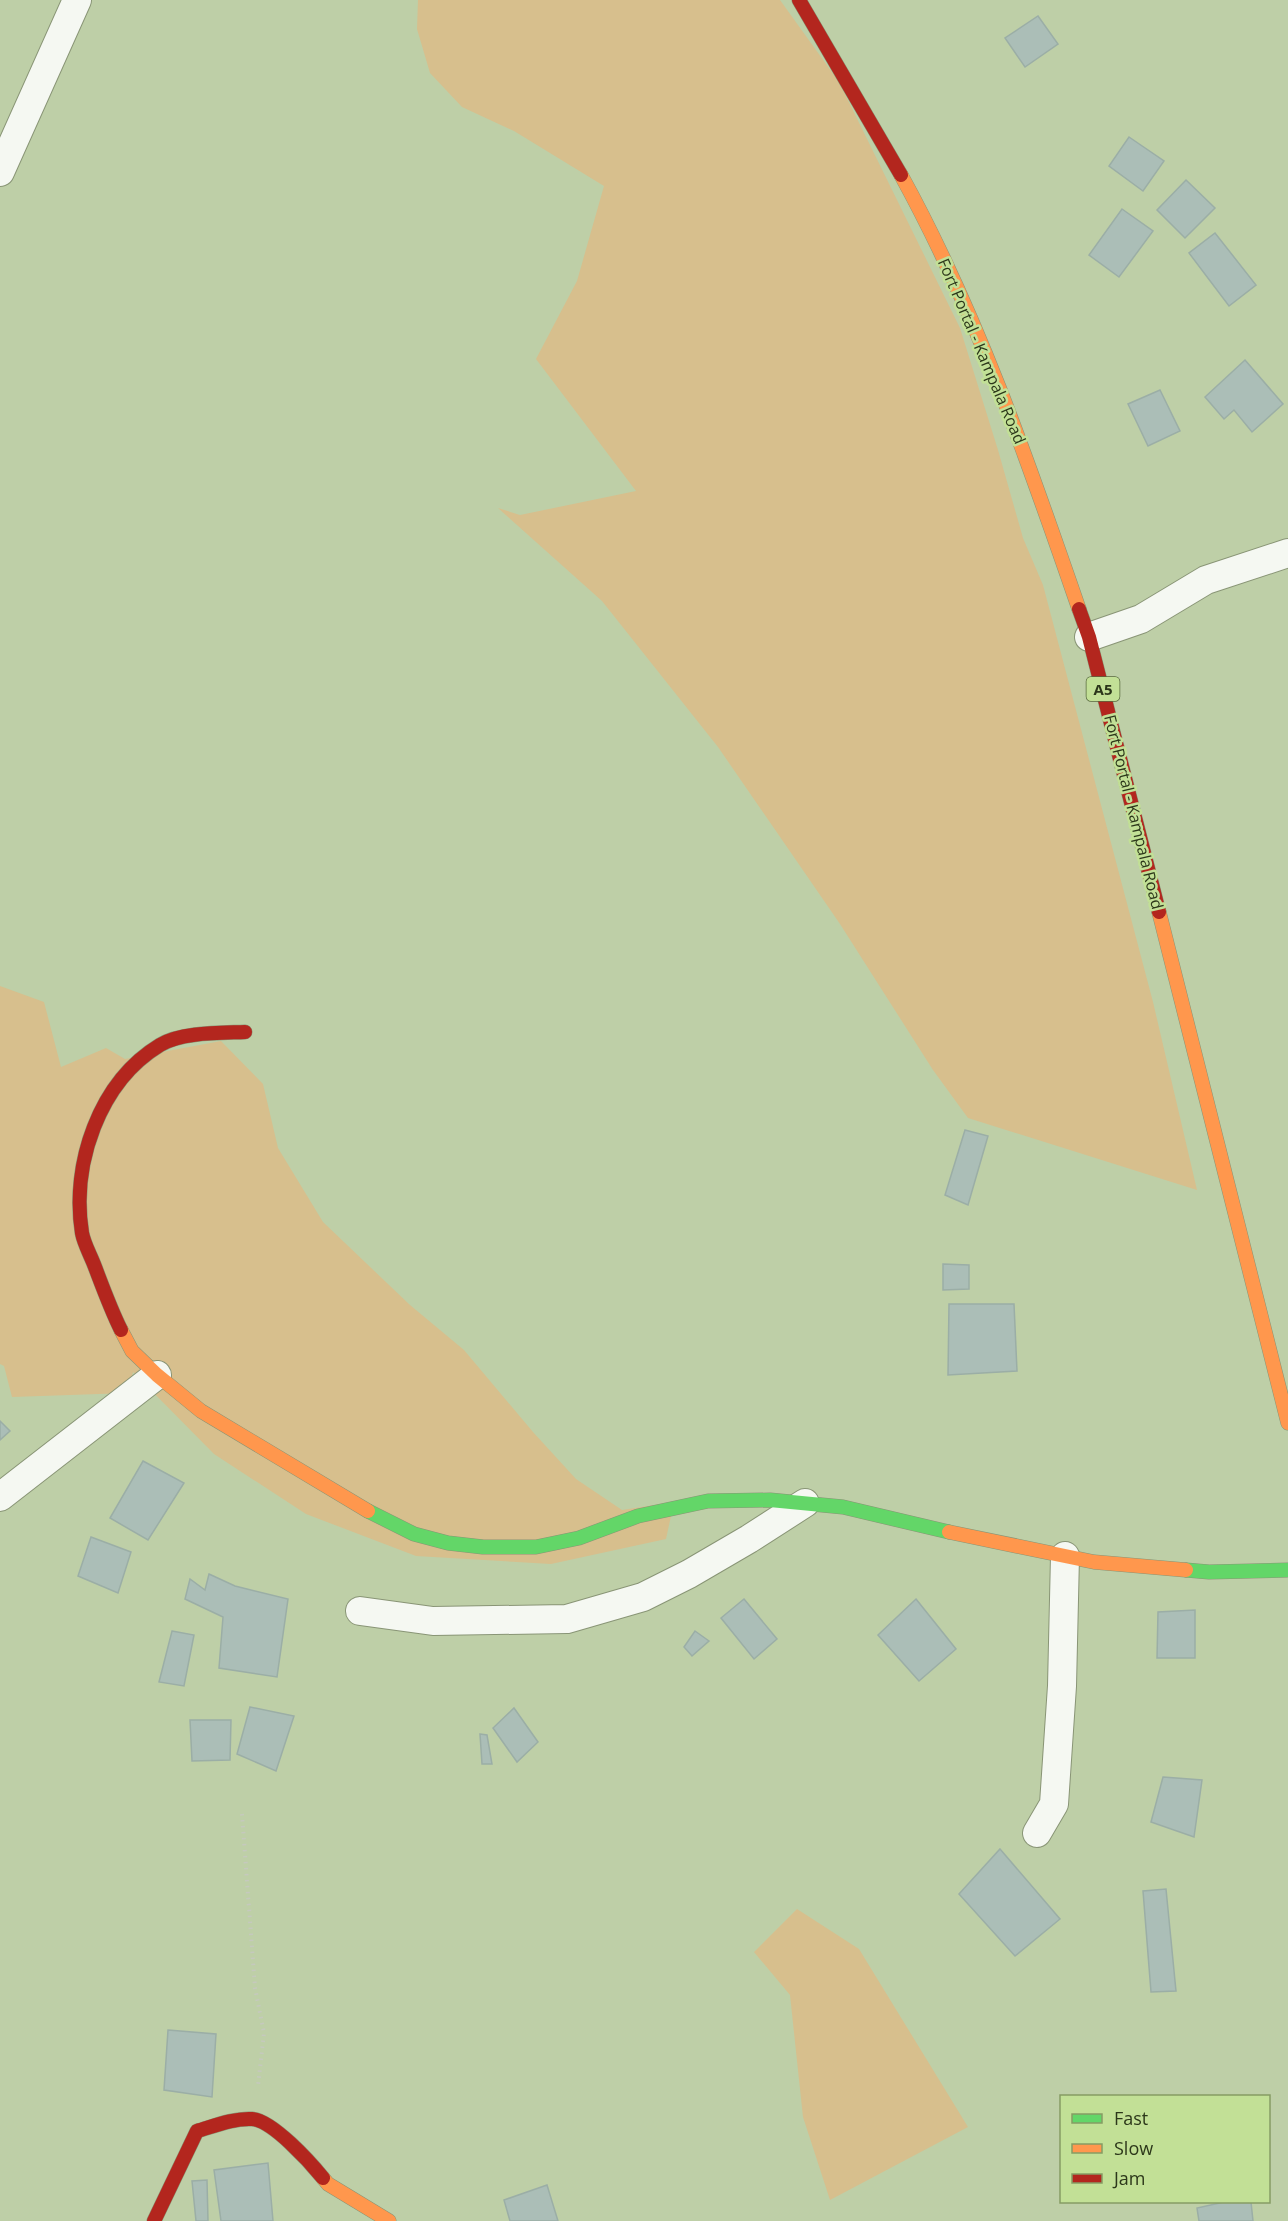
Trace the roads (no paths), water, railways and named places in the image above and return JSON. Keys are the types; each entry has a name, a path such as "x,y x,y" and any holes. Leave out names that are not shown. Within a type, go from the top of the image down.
{"main road":[{"name":"Fort Portal - Kampala Road","path":"799,0 876,129 914,199 957,287 992,367 1029,463 1089,637 1288,1423"},
{"path":"245,1032 200,1033 161,1044 122,1076 98,1115 83,1166 79,1194 82,1235 117,1322 132,1351 201,1411 360,1507 414,1534 448,1543 483,1547 536,1547 579,1538 638,1516 708,1501 770,1500 843,1507 946,1532 1094,1562 1209,1572 1288,1570"},
{"path":"154,2221 198,2131 233,2121 254,2119 276,2132 300,2151 328,2184 389,2221"}],"street":[{"path":"0,172 77,0"},
{"path":"1089,637 1142,619 1206,580 1288,553"},
{"path":"0,1497 157,1375"},
{"path":"360,1611 433,1621 567,1619 643,1597 689,1574 805,1503"},
{"path":"1036,1833 1054,1804 1062,1686 1065,1556"}]}
